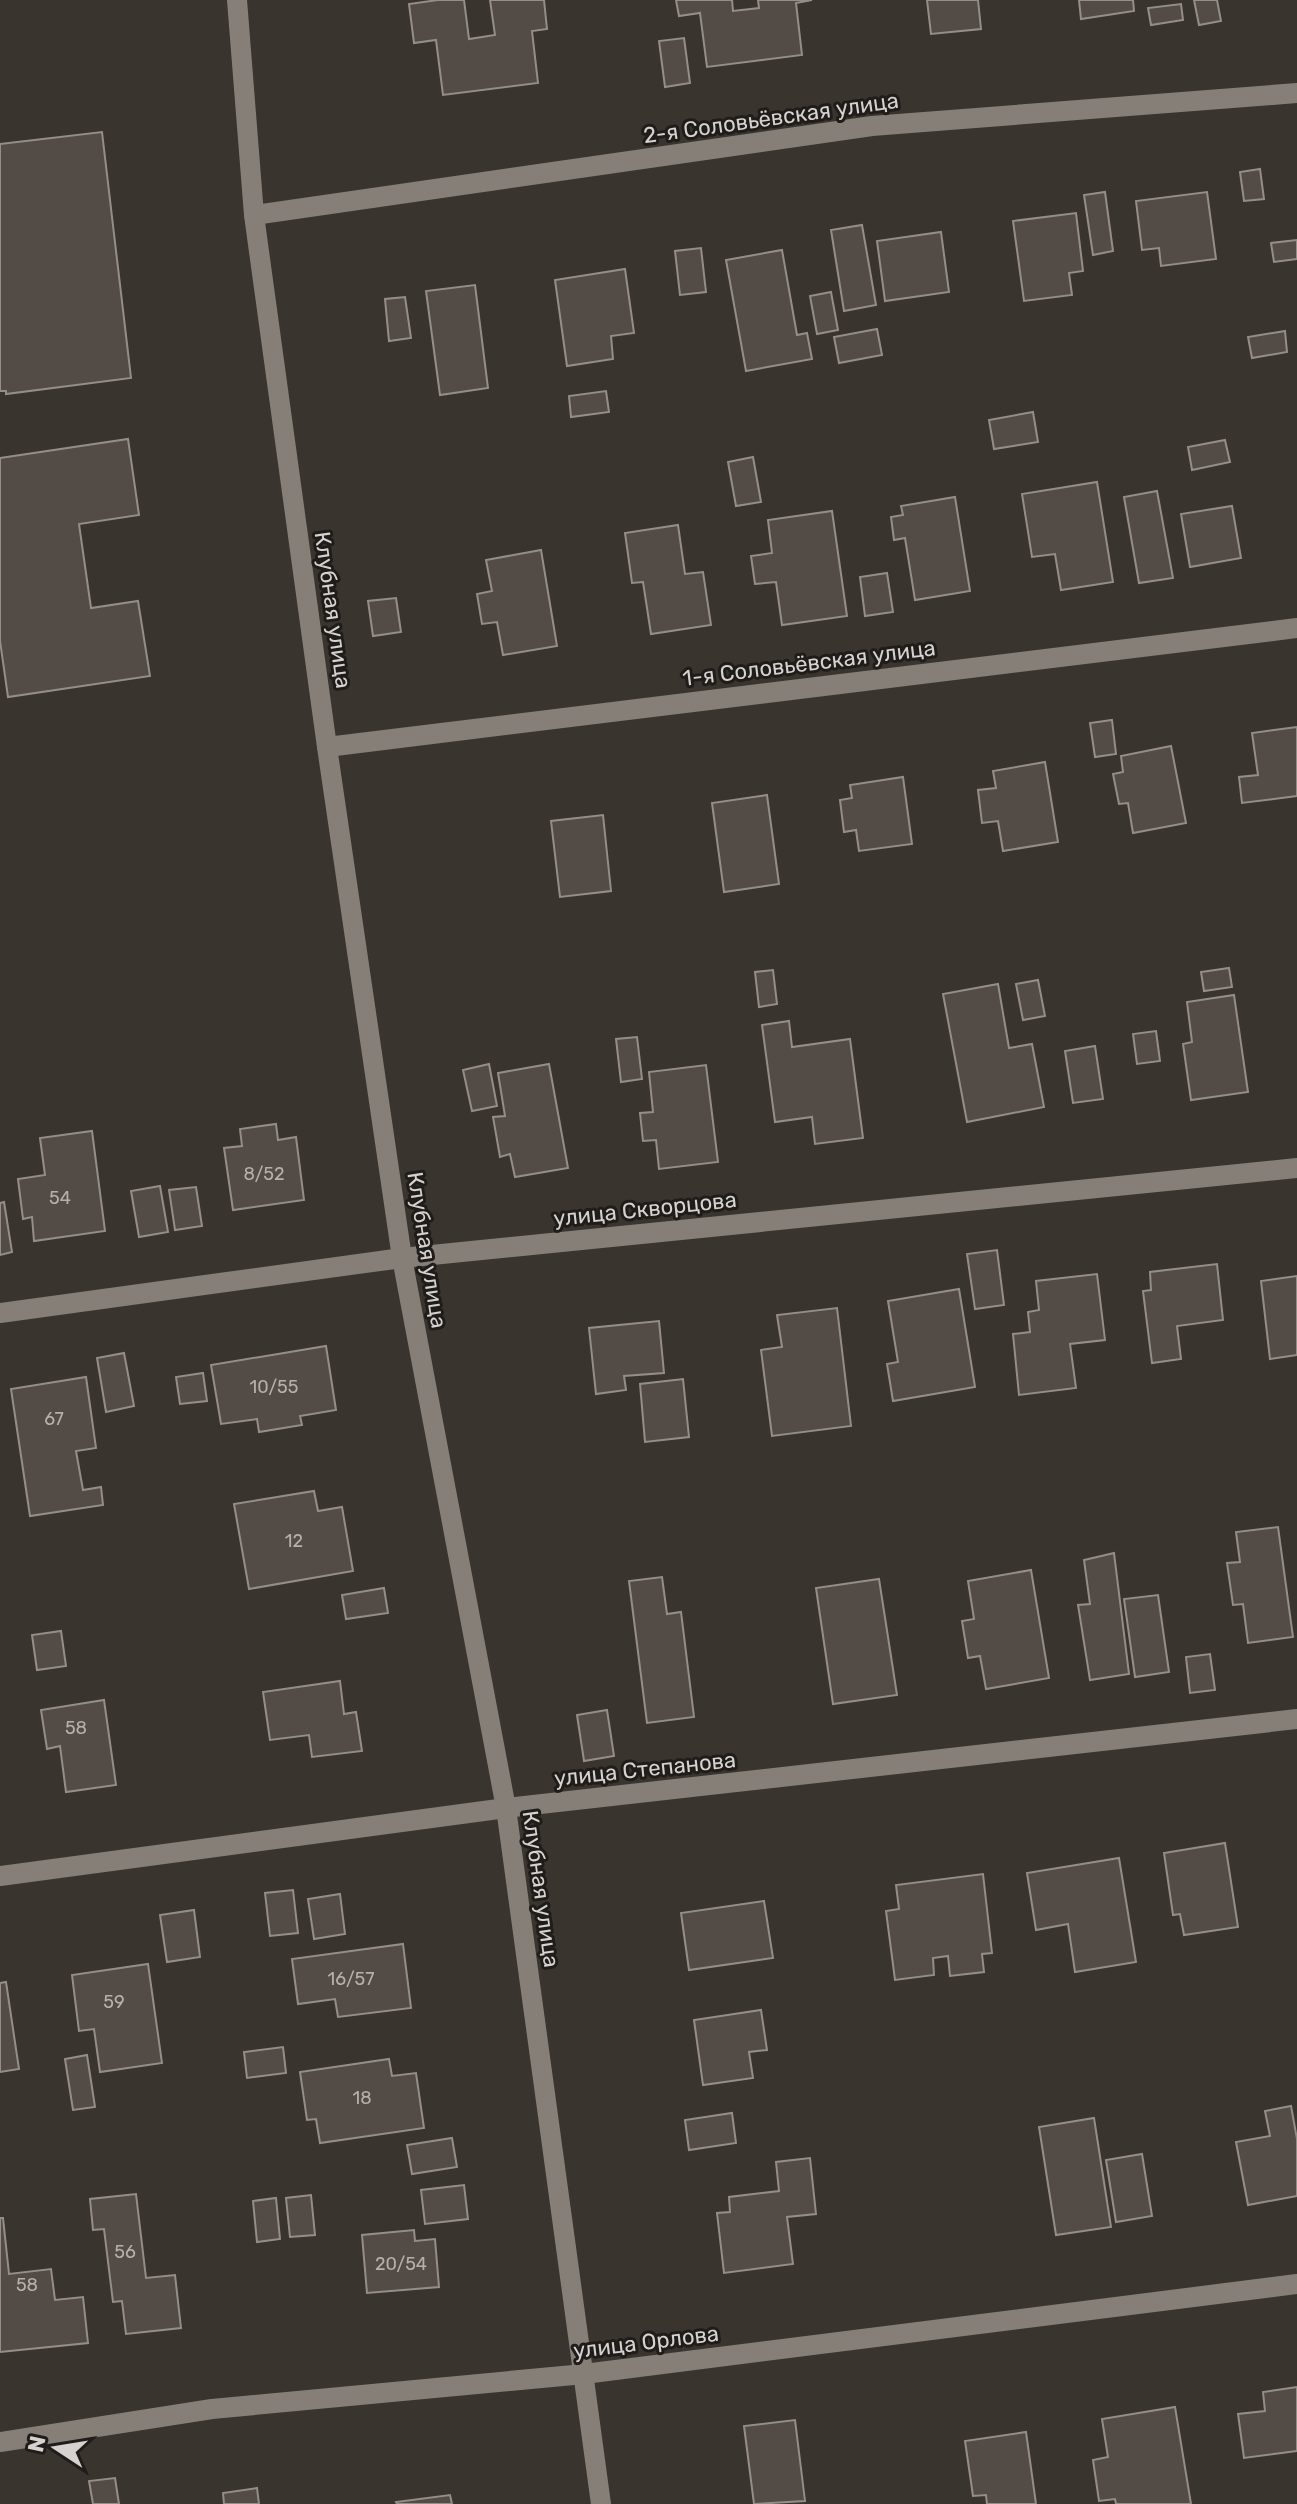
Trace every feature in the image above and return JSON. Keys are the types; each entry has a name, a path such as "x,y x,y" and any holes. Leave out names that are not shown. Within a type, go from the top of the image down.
{"street":[{"name":"Клубная улица","path":"237,0 254,215 327,747 402,1258 506,1808 601,2504"},
{"name":"2-я Соловьёвская улица","path":"254,215 872,126 1297,93"},
{"name":"1-я Соловьёвская улица","path":"327,747 1297,628"},
{"name":"улица Скворцова","path":"0,1313 402,1258 1297,1168"},
{"name":"улица Степанова","path":"0,1876 506,1808 1297,1719"},
{"name":"улица Орлова","path":"0,2442 212,2409 584,2374 1297,2284"}],"building":[{"path":"464,0 469,39 495,35 490,0 544,0 547,29 532,31 538,83 443,95 436,40 414,43 409,4"},
{"path":"676,0 732,0 733,11 759,8 758,0 812,0 796,3 802,55 707,67 700,13 679,16"},
{"path":"927,0 978,0 981,29 931,34"},
{"path":"1079,0 1133,0 1134,11 1081,19"},
{"path":"1194,0 1217,0 1221,21 1199,25"},
{"path":"1181,4 1183,20 1151,25 1148,8"},
{"path":"684,38 690,83 665,87 659,41"},
{"path":"102,132 131,378 6,394 6,391 0,391 0,144"},
{"path":"1260,169 1264,199 1244,201 1240,172"},
{"path":"1105,192 1113,251 1093,255 1084,195"},
{"path":"1207,192 1216,259 1161,266 1159,248 1142,250 1136,201"},
{"path":"1076,213 1083,271 1069,273 1072,295 1024,301 1013,221"},
{"path":"862,225 876,305 844,311 831,230"},
{"path":"941,232 949,292 885,301 877,241"},
{"path":"1297,240 1297,259 1274,262 1271,243"},
{"path":"701,248 706,292 680,295 675,251"},
{"path":"782,250 797,335 807,333 812,359 746,371 726,260"},
{"path":"625,269 634,333 611,336 613,359 567,366 555,280"},
{"path":"475,285 488,388 440,395 426,291"},
{"path":"831,292 838,330 817,334 810,296"},
{"path":"405,297 411,338 389,341 385,299"},
{"path":"877,329 882,355 839,363 834,337"},
{"path":"1285,331 1287,352 1252,358 1248,337"},
{"path":"606,391 609,412 571,417 569,396"},
{"path":"1033,412 1038,442 994,449 989,420"},
{"path":"128,439 139,515 79,524 91,608 138,601 150,676 8,697 0,641 0,458"},
{"path":"1225,440 1230,462 1192,470 1188,447"},
{"path":"753,457 761,502 736,506 728,462"},
{"path":"1097,482 1113,582 1061,590 1055,554 1032,557 1022,494"},
{"path":"1157,491 1173,578 1139,583 1124,497"},
{"path":"955,497 970,591 915,600 905,538 894,540 891,517 903,515 901,506"},
{"path":"1232,506 1241,558 1190,567 1181,514"},
{"path":"832,511 847,616 782,625 776,582 755,584 751,556 772,553 768,520"},
{"path":"678,525 685,574 703,572 711,625 651,634 643,582 632,583 625,533"},
{"path":"541,550 557,646 503,655 497,622 482,624 477,594 492,591 486,560"},
{"path":"887,573 893,612 865,616 860,577"},
{"path":"396,598 401,632 373,636 368,601"},
{"path":"1112,720 1116,754 1095,757 1090,723"},
{"path":"1297,727 1297,796 1242,803 1239,777 1258,775 1252,733"},
{"path":"1171,746 1186,823 1133,833 1128,803 1119,804 1113,774 1123,772 1121,756"},
{"path":"1045,762 1058,842 1003,851 998,821 982,823 978,790 996,788 993,771"},
{"path":"903,777 912,844 859,851 856,830 844,832 840,800 852,798 850,785"},
{"path":"767,795 779,884 724,892 712,803"},
{"path":"603,815 611,891 560,897 551,821"},
{"path":"1229,968 1232,987 1204,991 1201,972"},
{"path":"773,970 777,1004 759,1007 755,972"},
{"path":"1038,980 1045,1016 1023,1020 1016,984"},
{"path":"998,984 1009,1048 1032,1044 1044,1107 967,1122 943,994"},
{"path":"1234,995 1248,1092 1191,1100 1183,1044 1192,1042 1187,1002"},
{"path":"789,1021 792,1047 850,1039 863,1138 815,1144 812,1117 775,1122 762,1025"},
{"path":"1156,1031 1160,1061 1137,1064 1133,1034"},
{"path":"637,1037 642,1079 621,1082 616,1039"},
{"path":"1095,1046 1103,1099 1073,1103 1065,1051"},
{"path":"489,1064 497,1106 472,1111 463,1070"},
{"path":"549,1064 568,1168 515,1177 510,1154 500,1157 493,1117 505,1116 498,1073"},
{"path":"706,1065 718,1162 659,1169 656,1140 643,1141 640,1113 653,1112 649,1072"},
{"path":"276,1124 278,1140 296,1137 304,1200 233,1210 224,1148 242,1146 240,1129"},
{"path":"92,1131 105,1231 34,1241 32,1217 23,1219 18,1179 45,1175 40,1138"},
{"path":"160,1186 168,1232 139,1237 131,1191"},
{"path":"196,1187 202,1226 175,1230 169,1190"},
{"path":"4,1202 12,1252 0,1255 0,1203"},
{"path":"997,1250 1004,1305 975,1309 967,1254"},
{"path":"1217,1264 1223,1320 1177,1326 1181,1359 1152,1363 1143,1291 1151,1290 1150,1272"},
{"path":"1097,1274 1105,1340 1070,1344 1076,1388 1019,1395 1013,1334 1030,1332 1028,1312 1039,1310 1036,1281"},
{"path":"1297,1276 1297,1355 1270,1359 1261,1281"},
{"path":"959,1289 975,1387 893,1401 887,1364 898,1362 888,1301"},
{"path":"837,1308 851,1426 772,1436 761,1350 782,1347 777,1315"},
{"path":"659,1321 664,1373 624,1376 626,1390 596,1394 589,1328"},
{"path":"326,1346 336,1410 300,1416 302,1425 259,1432 257,1419 221,1424 211,1365"},
{"path":"124,1353 134,1406 106,1412 97,1358"},
{"path":"203,1373 207,1401 180,1404 176,1377"},
{"path":"86,1377 96,1448 76,1451 83,1490 101,1487 103,1505 30,1516 11,1389"},
{"path":"683,1379 689,1437 645,1442 640,1384"},
{"path":"314,1491 318,1511 342,1507 353,1571 249,1589 234,1504"},
{"path":"1278,1527 1293,1637 1248,1643 1243,1604 1233,1605 1227,1563 1240,1562 1236,1532"},
{"path":"1114,1553 1129,1674 1090,1680 1078,1605 1090,1604 1084,1560"},
{"path":"1031,1570 1049,1678 986,1689 980,1656 968,1658 962,1621 974,1619 968,1581"},
{"path":"662,1577 667,1614 681,1612 694,1717 647,1723 629,1581"},
{"path":"879,1579 897,1695 833,1704 816,1588"},
{"path":"384,1588 388,1613 346,1619 342,1595"},
{"path":"1158,1595 1169,1672 1135,1677 1124,1599"},
{"path":"61,1631 66,1666 37,1670 32,1635"},
{"path":"1210,1654 1215,1690 1190,1693 1186,1657"},
{"path":"340,1681 344,1714 356,1712 362,1751 312,1757 309,1735 270,1740 263,1692"},
{"path":"104,1700 116,1785 66,1792 60,1746 47,1749 41,1710"},
{"path":"607,1710 614,1756 584,1761 577,1715"},
{"path":"1225,1843 1238,1927 1184,1935 1180,1914 1173,1915 1164,1853"},
{"path":"1119,1858 1136,1962 1075,1972 1068,1924 1036,1930 1027,1873"},
{"path":"983,1874 992,1953 982,1954 984,1972 950,1976 948,1956 933,1958 934,1975 895,1980 886,1911 899,1909 896,1885"},
{"path":"293,1890 298,1933 270,1936 265,1893"},
{"path":"340,1894 345,1934 314,1939 308,1899"},
{"path":"764,1901 773,1958 689,1970 681,1913"},
{"path":"194,1910 200,1957 167,1962 160,1915"},
{"path":"403,1944 411,2008 338,2017 335,1999 298,2004 292,1959"},
{"path":"148,1964 162,2063 100,2072 94,2029 79,2031 72,1975"},
{"path":"6,1982 19,2069 0,2072 0,1983"},
{"path":"761,2010 767,2050 749,2052 753,2078 703,2085 694,2020"},
{"path":"283,2047 286,2073 247,2078 244,2052"},
{"path":"87,2055 95,2107 73,2110 65,2059"},
{"path":"389,2059 392,2076 416,2073 424,2128 320,2143 316,2119 307,2120 300,2072"},
{"path":"1291,2106 1297,2139 1297,2196 1248,2205 1236,2142 1270,2136 1265,2111"},
{"path":"732,2113 736,2143 689,2150 685,2120"},
{"path":"1094,2118 1111,2227 1056,2235 1039,2127"},
{"path":"452,2138 457,2167 412,2174 407,2145"},
{"path":"1142,2154 1152,2216 1116,2222 1106,2160"},
{"path":"810,2158 816,2214 787,2217 793,2264 724,2273 717,2213 730,2212 729,2197 779,2191 776,2162"},
{"path":"464,2185 468,2219 425,2224 421,2190"},
{"path":"136,2194 146,2278 175,2275 181,2328 126,2334 122,2301 113,2302 104,2229 93,2230 90,2199"},
{"path":"311,2195 315,2235 290,2237 286,2198"},
{"path":"276,2198 280,2239 257,2242 253,2201"},
{"path":"0,2218 3,2218 9,2274 51,2269 55,2300 83,2297 88,2343 0,2352"},
{"path":"414,2230 415,2241 435,2239 439,2287 367,2293 362,2235"},
{"path":"1297,2387 1297,2451 1244,2458 1238,2414 1265,2411 1263,2392"},
{"path":"1175,2407 1191,2504 1116,2504 1115,2499 1099,2501 1093,2460 1108,2457 1102,2419"},
{"path":"795,2420 805,2501 754,2504 744,2426"},
{"path":"1026,2432 1036,2504 987,2504 986,2495 973,2496 965,2441"},
{"path":"115,2478 119,2504 93,2504 89,2481"},
{"path":"257,2488 259,2504 224,2504 223,2493"},
{"path":"450,2495 452,2504 396,2502"}]}
